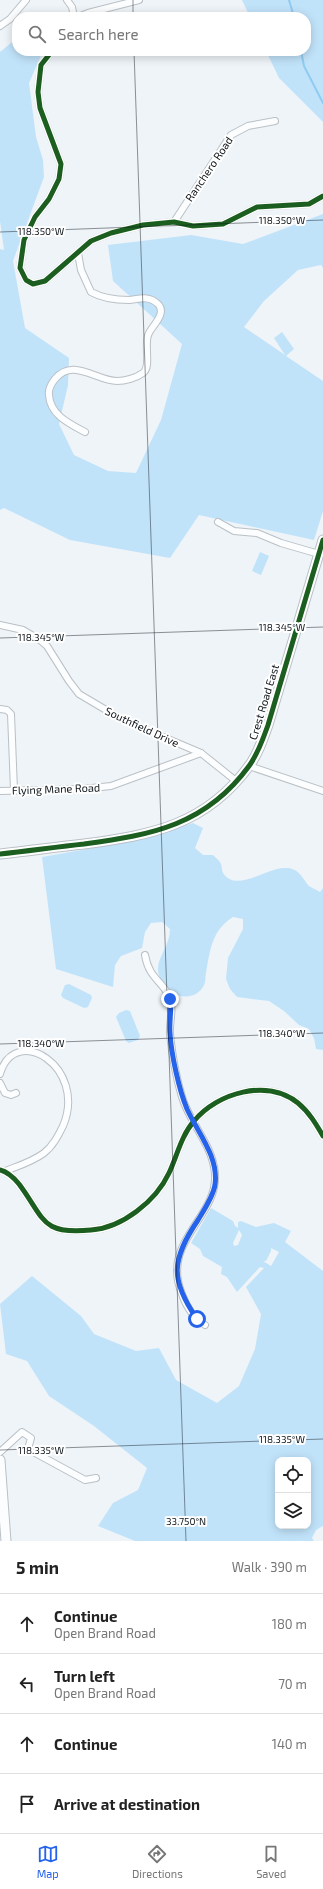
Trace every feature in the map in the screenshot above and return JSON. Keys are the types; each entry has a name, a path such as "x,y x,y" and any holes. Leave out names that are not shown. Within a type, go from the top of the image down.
{"street":[{"path":"16,12 26,0"},
{"path":"67,0 72,7 73,12"},
{"path":"92,12 139,0"},
{"path":"0,26 12,17"},
{"path":"48,56 41,65 38,92 40,108 61,164 59,179 49,200 35,217 24,240 20,268 26,280 33,284 45,281 91,241 111,232 143,225 174,222 193,226 223,224 257,207 309,204 323,196"},
{"name":"Ranchero Road","path":"174,222 231,135 248,126 275,121"},
{"path":"78,253 81,270 91,292 113,298 131,300 141,297 157,303 161,311 160,317 147,336 146,365 143,373 130,379 116,382 86,371 68,370 58,375 52,383 48,392 49,401 55,411 64,420 85,432"},
{"path":"218,522 234,531 257,533 281,543 319,554"},
{"name":"Crest Road East","path":"0,854 104,841 163,830 183,822 212,804 236,782 249,766 259,749 268,725 323,540"},
{"name":"Southfield Drive","path":"0,625 23,630 47,646 79,694 137,726 201,753 236,782"},
{"path":"0,709 7,710 12,714 14,790"},
{"name":"Flying Mane Road","path":"0,791 82,789 111,786 201,753"},
{"path":"249,766 323,791"},
{"path":"145,955 146,964 151,976 165,990 170,999 170,1034 182,1096 211,1156 215,1174 215,1185 212,1196 186,1238 178,1258 180,1290 184,1300 197,1319 205,1325"},
{"path":"0,1074 3,1065 11,1056 22,1052 32,1052 53,1062 62,1074 67,1091 67,1116 57,1138 45,1152 31,1161 2,1171"},
{"path":"0,1083 5,1092 11,1094 16,1093"},
{"path":"2,1171 16,1181 48,1225 57,1230 66,1232 98,1229 110,1226 128,1217 142,1207 156,1192 168,1175 184,1135 194,1121 205,1111 222,1100 240,1092 263,1091 283,1095 297,1102 311,1115 323,1136"},
{"path":"0,1452 22,1432 31,1438 28,1449 84,1480 96,1478"},
{"path":"0,1460 6,1541"}],"shaded area":[{"path":"242,0 323,0 323,122 279,78 268,56 311,56 311,12 248,12"},
{"path":"12,42 12,56 41,56 29,83 36,137 43,160 44,177 13,261 25,328 69,358 68,385 59,424 74,455 108,471 136,473 161,420 182,344 113,281 108,245 191,235 243,244 323,214 323,268 321,265 298,270 264,301 244,327 285,355 274,338 282,332 294,349 286,356 323,381 323,511 314,540 199,515 170,558 70,540 4,508 0,510 0,249 4,250 0,221 0,52"},
{"path":"260,552 269,556 261,575 252,571"},
{"path":"193,823 203,828 195,848 203,855 213,855 220,862 223,873 229,879 236,881 244,880 271,871 290,868 297,872 312,888 320,892 323,888 323,1050 316,1049 314,1038 309,1029 299,1025 284,1011 269,1001 237,997 230,989 226,979 228,958 243,929 243,919 233,917 220,928 213,941 205,984 201,990 192,995 176,995 164,985 160,977 158,972 159,960 168,941 170,929 162,922 151,923 145,932 142,948 121,956 115,965 113,987 56,969 42,857 144,839"},
{"path":"69,984 91,995 92,998 88,1007 84,1008 63,998 61,995 65,985"},
{"path":"126,1010 130,1011 140,1036 138,1040 129,1043 126,1041 116,1017 119,1013"},
{"path":"211,1208 233,1221 235,1226 238,1228 238,1222 241,1221 256,1227 274,1223 291,1231 285,1242 323,1271 323,1526 316,1530 312,1538 314,1541 135,1541 98,1526 113,1503 138,1490 147,1468 94,1426 49,1396 27,1361 6,1354 0,1304 32,1276 81,1316 94,1334 136,1351 159,1348 176,1380 217,1403 239,1386 255,1349 261,1314 246,1287 264,1268 260,1267 237,1292 227,1277 221,1274 222,1267 203,1256 200,1249 191,1243","holes":["239,1230 242,1235 238,1245 234,1246 233,1243","271,1248 279,1252 271,1266 263,1261 266,1261"]}],"waterway":[{"path":"289,0 293,12"},
{"path":"302,56 304,66 323,103"}],"cycle path":[{"path":"48,56 41,65 38,92 40,108 61,164 59,179 49,199 35,217 24,240 20,268 26,280 33,284 45,281 91,241 111,233 143,225 174,222 193,226 223,224 257,207 309,204 323,196"},
{"path":"0,854 84,844 155,831 176,824 196,814 215,802 232,786 249,766 258,751 264,736 323,540"},
{"path":"0,1170 8,1174 19,1184 40,1215 53,1227 62,1230 91,1230 114,1224 126,1218 147,1203 156,1193 169,1173 182,1140 194,1121 204,1111 229,1096 258,1090 272,1091 286,1095 306,1110 323,1136"}],"route":[{"path":"170,999 172,1008 170,1034 182,1096 209,1151 215,1174 215,1185 212,1196 186,1238 178,1258 178,1280 180,1290 184,1300 197,1319"}]}
